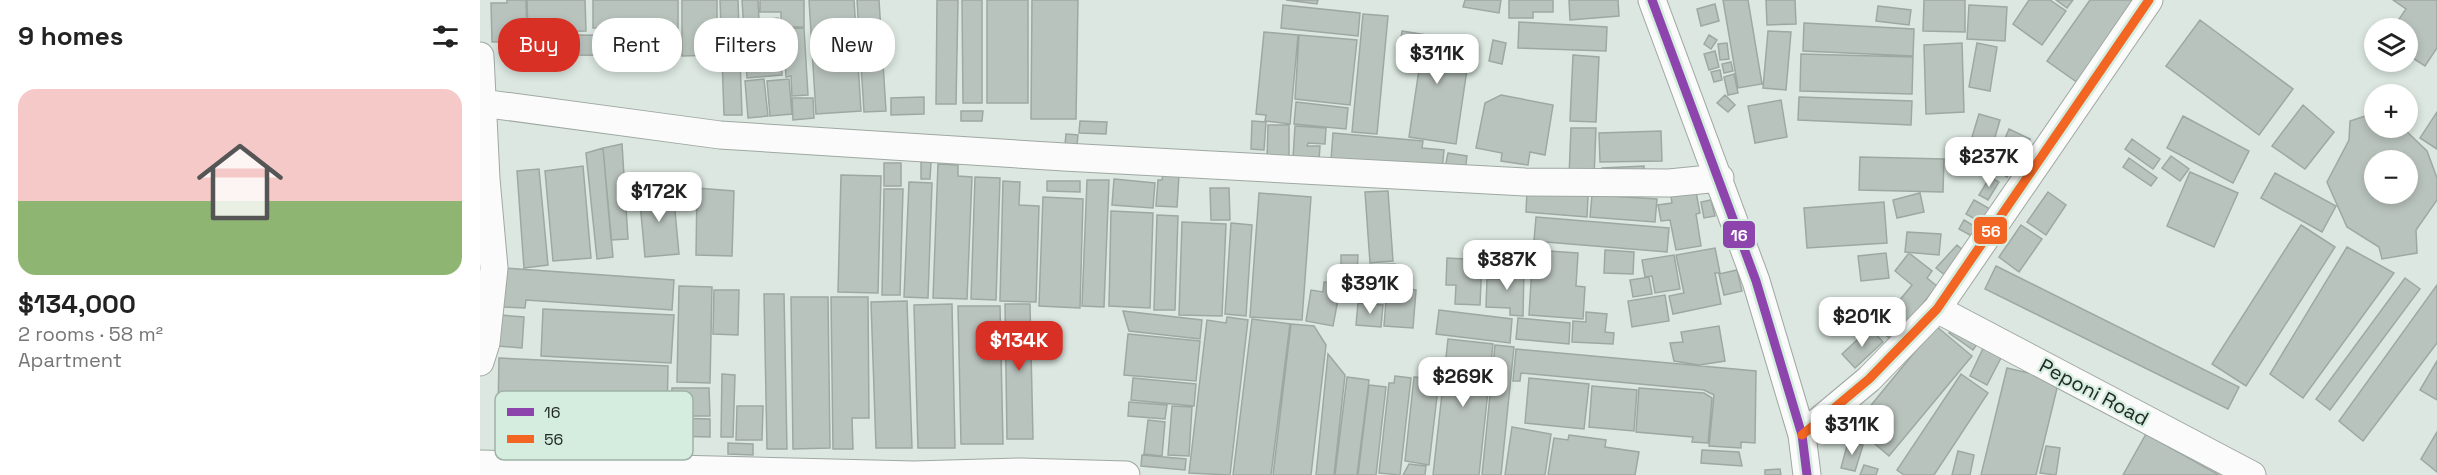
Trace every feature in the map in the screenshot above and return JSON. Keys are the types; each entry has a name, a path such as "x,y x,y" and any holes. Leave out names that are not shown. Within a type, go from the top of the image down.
{"street":[{"path":"1652,0 1720,178 1756,281 1802,435 1807,475"},
{"path":"1802,435 1869,379 1937,309 2149,0"},
{"path":"480,56 494,268 486,343 480,362"},
{"path":"482,103 720,135 1064,157 1525,182 1669,183 1720,178"},
{"name":"Peponi Road","path":"1937,309 2252,475"},
{"path":"480,464 902,475 1020,472 1126,475"}],"building":[{"path":"507,0 526,0 526,18 498,18 498,42 492,42 491,3 507,3"},
{"path":"527,0 585,0 586,31 580,31 580,18 528,18"},
{"path":"593,0 678,0 678,18 593,18"},
{"path":"682,0 717,0 717,18 694,18 694,56 682,56"},
{"path":"720,0 738,0 739,18 721,18"},
{"path":"742,0 758,0 759,18 743,18"},
{"path":"760,0 804,0 804,27 798,27 798,18 781,18 781,12 760,12"},
{"path":"809,0 854,0 855,18 810,18"},
{"path":"857,0 879,0 880,18 858,18"},
{"path":"937,0 958,0 956,104 936,104"},
{"path":"962,0 982,0 982,103 963,103"},
{"path":"987,0 1028,0 1028,103 987,103"},
{"path":"1032,0 1078,0 1076,119 1031,119"},
{"path":"1286,0 1318,0 1317,4"},
{"path":"1465,0 1501,0 1499,13 1463,7"},
{"path":"1509,0 1553,0 1553,12 1533,12 1533,18 1509,18"},
{"path":"1569,0 1618,0 1619,16 1570,20"},
{"path":"1723,0 1748,0 1762,84 1738,88"},
{"path":"1766,0 1795,0 1796,24 1767,25"},
{"path":"1924,0 1965,0 1965,32 1923,31"},
{"path":"2029,0 2050,0 2066,11 2042,45 2013,24"},
{"path":"2056,0 2073,0 2067,8"},
{"path":"2090,0 2137,0 2078,83 2047,61"},
{"path":"2393,0 2437,0 2437,48 2425,66 2418,61 2418,18 2400,18 2406,9"},
{"path":"1715,4 1719,21 1701,26 1697,9"},
{"path":"1283,5 1360,13 1358,36 1281,28"},
{"path":"1969,5 2007,7 2005,41 1967,39"},
{"path":"1878,6 1911,10 1909,25 1876,21"},
{"path":"1363,14 1388,16 1377,134 1352,132"},
{"path":"2200,20 2293,89 2259,135 2166,66"},
{"path":"1519,22 1607,27 1606,51 1518,48"},
{"path":"1804,23 1914,29 1913,56 1803,51"},
{"path":"798,28 804,28 808,95 792,96 791,76 786,77 786,72 798,72"},
{"path":"1402,31 1471,42 1456,144 1409,137 1421,56 1399,52"},
{"path":"1768,31 1791,32 1786,90 1763,88"},
{"path":"1264,32 1298,35 1290,124 1265,121 1266,115 1256,114"},
{"path":"580,35 592,35 592,55 580,55"},
{"path":"1299,35 1357,40 1350,105 1295,99"},
{"path":"1709,35 1717,40 1711,49 1704,44"},
{"path":"1493,40 1506,43 1502,64 1489,61"},
{"path":"1727,43 1729,59 1720,60 1718,44"},
{"path":"1962,43 1964,112 1926,114 1924,45"},
{"path":"1977,43 1997,47 1990,91 1969,87"},
{"path":"1715,51 1719,67 1709,70 1704,54"},
{"path":"1801,54 1913,57 1912,94 1800,91"},
{"path":"1573,55 1599,57 1596,122 1570,121"},
{"path":"1731,62 1733,71 1724,73 1722,64"},
{"path":"1720,70 1722,80 1714,82 1711,72"},
{"path":"723,72 741,72 742,115 724,115"},
{"path":"747,72 782,72 782,75 747,78"},
{"path":"813,72 859,72 861,111 816,114"},
{"path":"862,72 884,72 886,111 864,112"},
{"path":"1734,74 1738,93 1728,95 1724,77"},
{"path":"764,79 768,116 748,118 745,81"},
{"path":"789,79 792,114 770,116 767,81"},
{"path":"1501,95 1553,105 1545,155 1530,152 1528,165 1501,161 1502,153 1476,148 1485,103"},
{"path":"1725,95 1735,105 1728,112 1717,103"},
{"path":"924,97 924,114 891,115 891,98"},
{"path":"1799,97 1912,101 1911,125 1798,120"},
{"path":"792,98 813,98 814,118 793,120"},
{"path":"1781,100 1787,137 1755,143 1748,106"},
{"path":"1296,102 1348,108 1346,129 1294,124"},
{"path":"2303,105 2334,132 2305,169 2272,146"},
{"path":"961,111 983,111 982,121 961,121"},
{"path":"2437,112 2437,149 2420,138"},
{"path":"1979,114 2000,120 1993,144 1972,137"},
{"path":"2183,116 2249,151 2233,183 2167,148"},
{"path":"2364,116 2364,138 2413,138 2427,151 2437,178 2437,200 2416,230 2417,253 2382,259 2379,247 2347,227 2327,182 2349,140 2350,121"},
{"path":"1080,121 1107,122 1106,134 1079,133"},
{"path":"1252,121 1266,122 1264,150 1251,149"},
{"path":"1268,125 1289,125 1289,160 1267,159"},
{"path":"1295,126 1326,128 1325,144 1308,143 1307,146 1320,146 1319,160 1293,158"},
{"path":"1571,128 1596,128 1594,177 1569,176"},
{"path":"2009,129 2030,139 2025,151 2004,141"},
{"path":"1661,131 1662,161 1600,162 1599,133"},
{"path":"1333,133 1423,141 1422,148 1444,150 1442,171 1331,160"},
{"path":"1066,134 1078,135 1077,145 1065,145"},
{"path":"2132,139 2160,159 2153,169 2125,149"},
{"path":"622,144 628,239 611,240 603,148"},
{"path":"2009,147 2021,155 2007,177 1994,169"},
{"path":"603,148 613,257 597,259 586,153"},
{"path":"1448,153 1467,156 1465,171 1445,168"},
{"path":"2171,156 2189,169 2180,181 2162,168"},
{"path":"1860,157 1944,159 1943,192 1859,190"},
{"path":"2129,158 2157,178 2151,186 2123,167"},
{"path":"921,162 931,162 930,179 921,179"},
{"path":"884,163 901,163 901,186 884,186"},
{"path":"938,164 958,165 958,176 972,177 967,299 933,298"},
{"path":"583,166 591,258 553,261 545,171"},
{"path":"1644,166 1644,178 1602,179 1602,168"},
{"path":"539,169 548,265 524,268 517,171"},
{"path":"2190,172 2238,193 2214,247 2167,226"},
{"path":"2275,173 2336,206 2322,232 2261,198"},
{"path":"1163,174 1179,175 1177,207 1156,206 1158,180 1162,180"},
{"path":"841,175 881,176 878,293 838,292"},
{"path":"975,177 1000,178 996,300 971,299"},
{"path":"1990,177 1999,182 1988,200 1979,195"},
{"path":"1114,179 1155,183 1153,208 1112,205"},
{"path":"1087,180 1109,180 1104,307 1082,306"},
{"path":"1003,181 1020,182 1019,205 1039,206 1036,302 1000,301"},
{"path":"1047,181 1080,181 1080,192 1047,191"},
{"path":"909,182 932,183 928,298 904,297"},
{"path":"697,188 734,191 732,256 696,255"},
{"path":"1210,188 1229,188 1230,220 1211,220"},
{"path":"884,189 903,189 900,295 882,295"},
{"path":"673,190 679,254 645,257 639,192"},
{"path":"1388,191 1393,261 1370,263 1365,192"},
{"path":"1527,191 1588,196 1587,217 1526,212"},
{"path":"1696,192 1700,213 1696,214 1701,246 1676,250 1670,220 1661,221 1658,205 1672,203 1671,196"},
{"path":"2048,192 2066,205 2046,235 2027,222"},
{"path":"1259,193 1311,197 1302,320 1250,317"},
{"path":"1920,193 1924,212 1897,218 1893,200"},
{"path":"1592,195 1657,199 1655,222 1590,217"},
{"path":"1043,197 1083,199 1080,308 1039,306"},
{"path":"1711,200 1715,216 1704,218 1701,202"},
{"path":"1974,200 1990,209 1982,223 1966,214"},
{"path":"1884,202 1887,243 1807,248 1804,208"},
{"path":"1111,211 1153,213 1150,308 1109,306"},
{"path":"1157,215 1178,216 1175,310 1154,310"},
{"path":"1536,217 1669,228 1667,252 1534,241"},
{"path":"1964,220 1981,230 1977,239 1959,229"},
{"path":"1182,222 1226,224 1222,316 1179,315"},
{"path":"1231,223 1252,225 1246,316 1225,314"},
{"path":"2021,225 2042,239 2019,272 1999,257"},
{"path":"2301,225 2335,247 2246,386 2212,364"},
{"path":"1907,232 1941,234 1939,255 1905,252"},
{"path":"1509,241 1531,243 1529,260 1508,258"},
{"path":"1957,245 1966,253 1946,276 1936,268"},
{"path":"2347,247 2394,273 2303,398 2270,374"},
{"path":"1715,248 1720,273 1715,273 1721,304 1673,314 1669,296 1684,293 1676,255"},
{"path":"1533,250 1578,253 1576,286 1585,287 1583,319 1529,315"},
{"path":"1605,250 1634,252 1633,274 1604,273"},
{"path":"1886,253 1889,278 1861,281 1858,256"},
{"path":"1909,253 1932,271 1927,278 1937,286 1893,341 1877,328 1912,285 1895,271"},
{"path":"1341,255 1358,255 1357,273 1341,273"},
{"path":"1674,255 1680,289 1655,293 1652,276 1645,277 1642,260"},
{"path":"1447,258 1482,260 1480,305 1455,304 1456,285 1446,285"},
{"path":"1395,264 1395,284 1370,285 1369,265"},
{"path":"1996,266 2239,387 2228,409 1985,289"},
{"path":"1500,267 1524,268 1523,316 1510,315 1510,308 1486,307 1487,279 1499,279"},
{"path":"504,268 674,280 672,310 526,300 525,308 502,307"},
{"path":"1737,270 1742,291 1724,295 1719,274"},
{"path":"1649,277 1652,294 1633,297 1630,280"},
{"path":"2405,278 2420,289 2330,410 2316,399"},
{"path":"1324,282 1341,284 1333,326 1306,321 1311,290 1323,292"},
{"path":"2437,285 2437,343 2363,441 2339,421"},
{"path":"679,286 712,287 710,383 677,382"},
{"path":"1387,287 1416,290 1413,328 1384,326"},
{"path":"714,290 739,290 738,335 713,334"},
{"path":"764,294 784,294 787,449 767,449"},
{"path":"1665,295 1669,321 1632,327 1628,301"},
{"path":"791,297 828,297 830,448 793,449"},
{"path":"831,297 868,297 869,418 852,418 853,449 833,449"},
{"path":"907,301 912,448 876,448 871,302"},
{"path":"1358,303 1383,305 1381,327 1356,325"},
{"path":"952,304 955,448 918,448 914,305"},
{"path":"1005,304 1030,304 1033,439 1007,439"},
{"path":"958,306 1000,306 1003,444 961,444"},
{"path":"543,309 674,315 671,363 541,356"},
{"path":"1439,310 1512,319 1510,343 1436,334"},
{"path":"1123,311 1202,320 1200,339 1129,331"},
{"path":"1586,312 1607,314 1605,332 1614,333 1613,344 1572,342 1573,321 1586,322"},
{"path":"500,315 524,317 522,348 498,346"},
{"path":"1227,317 1248,320 1230,475 1189,473 1207,320 1226,323"},
{"path":"1518,318 1570,323 1569,344 1516,339"},
{"path":"1252,319 1290,324 1271,475 1233,475"},
{"path":"1957,321 1981,338 1973,350 1949,333"},
{"path":"1291,324 1314,326 1326,345 1311,475 1273,475"},
{"path":"1719,326 1725,361 1699,365 1674,361 1670,343 1683,342 1681,332"},
{"path":"1936,326 1972,356 1889,456 1854,426"},
{"path":"1870,328 1883,342 1855,368 1842,354"},
{"path":"1128,334 1200,341 1196,381 1124,375"},
{"path":"1448,339 1493,344 1479,475 1433,475"},
{"path":"1987,340 2005,350 1987,385 1970,376"},
{"path":"1495,345 1514,347 1501,475 1482,475"},
{"path":"1516,349 1756,371 1755,443 1741,442 1741,448 1709,446 1714,395 1704,390 1521,373 1520,381 1513,381"},
{"path":"1328,354 1345,375 1334,475 1316,475"},
{"path":"499,358 668,366 668,391 498,391"},
{"path":"2437,361 2437,400 2420,390"},
{"path":"2007,368 2059,380 2036,475 1981,475"},
{"path":"722,374 735,375 733,437 721,437"},
{"path":"1961,374 1988,393 1934,475 1904,475 1897,470"},
{"path":"1395,376 1411,378 1400,475 1379,473 1389,383 1394,383"},
{"path":"1347,377 1369,380 1357,475 1335,475"},
{"path":"1414,377 1439,379 1429,465 1405,461"},
{"path":"1133,378 1196,384 1194,406 1131,400"},
{"path":"1529,378 1589,384 1584,429 1525,423"},
{"path":"1369,385 1386,387 1376,475 1358,475"},
{"path":"1592,386 1637,390 1634,431 1589,427"},
{"path":"672,388 709,388 710,416 693,416 693,391 672,391"},
{"path":"1639,388 1704,393 1712,398 1708,443 1692,442 1693,437 1636,432"},
{"path":"1129,402 1167,405 1165,419 1128,416"},
{"path":"737,406 763,406 762,440 736,440"},
{"path":"1172,406 1192,407 1189,456 1168,455"},
{"path":"693,419 710,419 710,437 693,437"},
{"path":"1148,420 1165,422 1162,456 1144,454"},
{"path":"1512,427 1551,434 1545,475 1505,475"},
{"path":"2437,432 2437,472 2421,459"},
{"path":"2146,434 2219,475 2123,475"},
{"path":"1569,435 1606,440 1605,447 1639,452 1635,475 1548,475 1554,438 1568,440"},
{"path":"1848,442 1863,445 1855,471 1841,468"},
{"path":"728,443 753,444 753,455 728,454"},
{"path":"2046,446 2060,448 2056,475 2040,473"},
{"path":"1702,450 1739,452 1742,466 1701,463"},
{"path":"1958,451 1974,455 1970,475 1952,475"},
{"path":"1142,455 1186,459 1185,470 1141,466"},
{"path":"1409,464 1426,466 1425,475 1403,475"},
{"path":"1864,465 1878,469 1876,475 1860,475"},
{"path":"1780,469 1781,475 1765,475 1765,470"}],"transit line":[{"name":"16","path":"1652,0 1756,281 1802,435 1807,475"},
{"name":"56","path":"1802,435 1869,379 1937,309 2149,0"}]}
